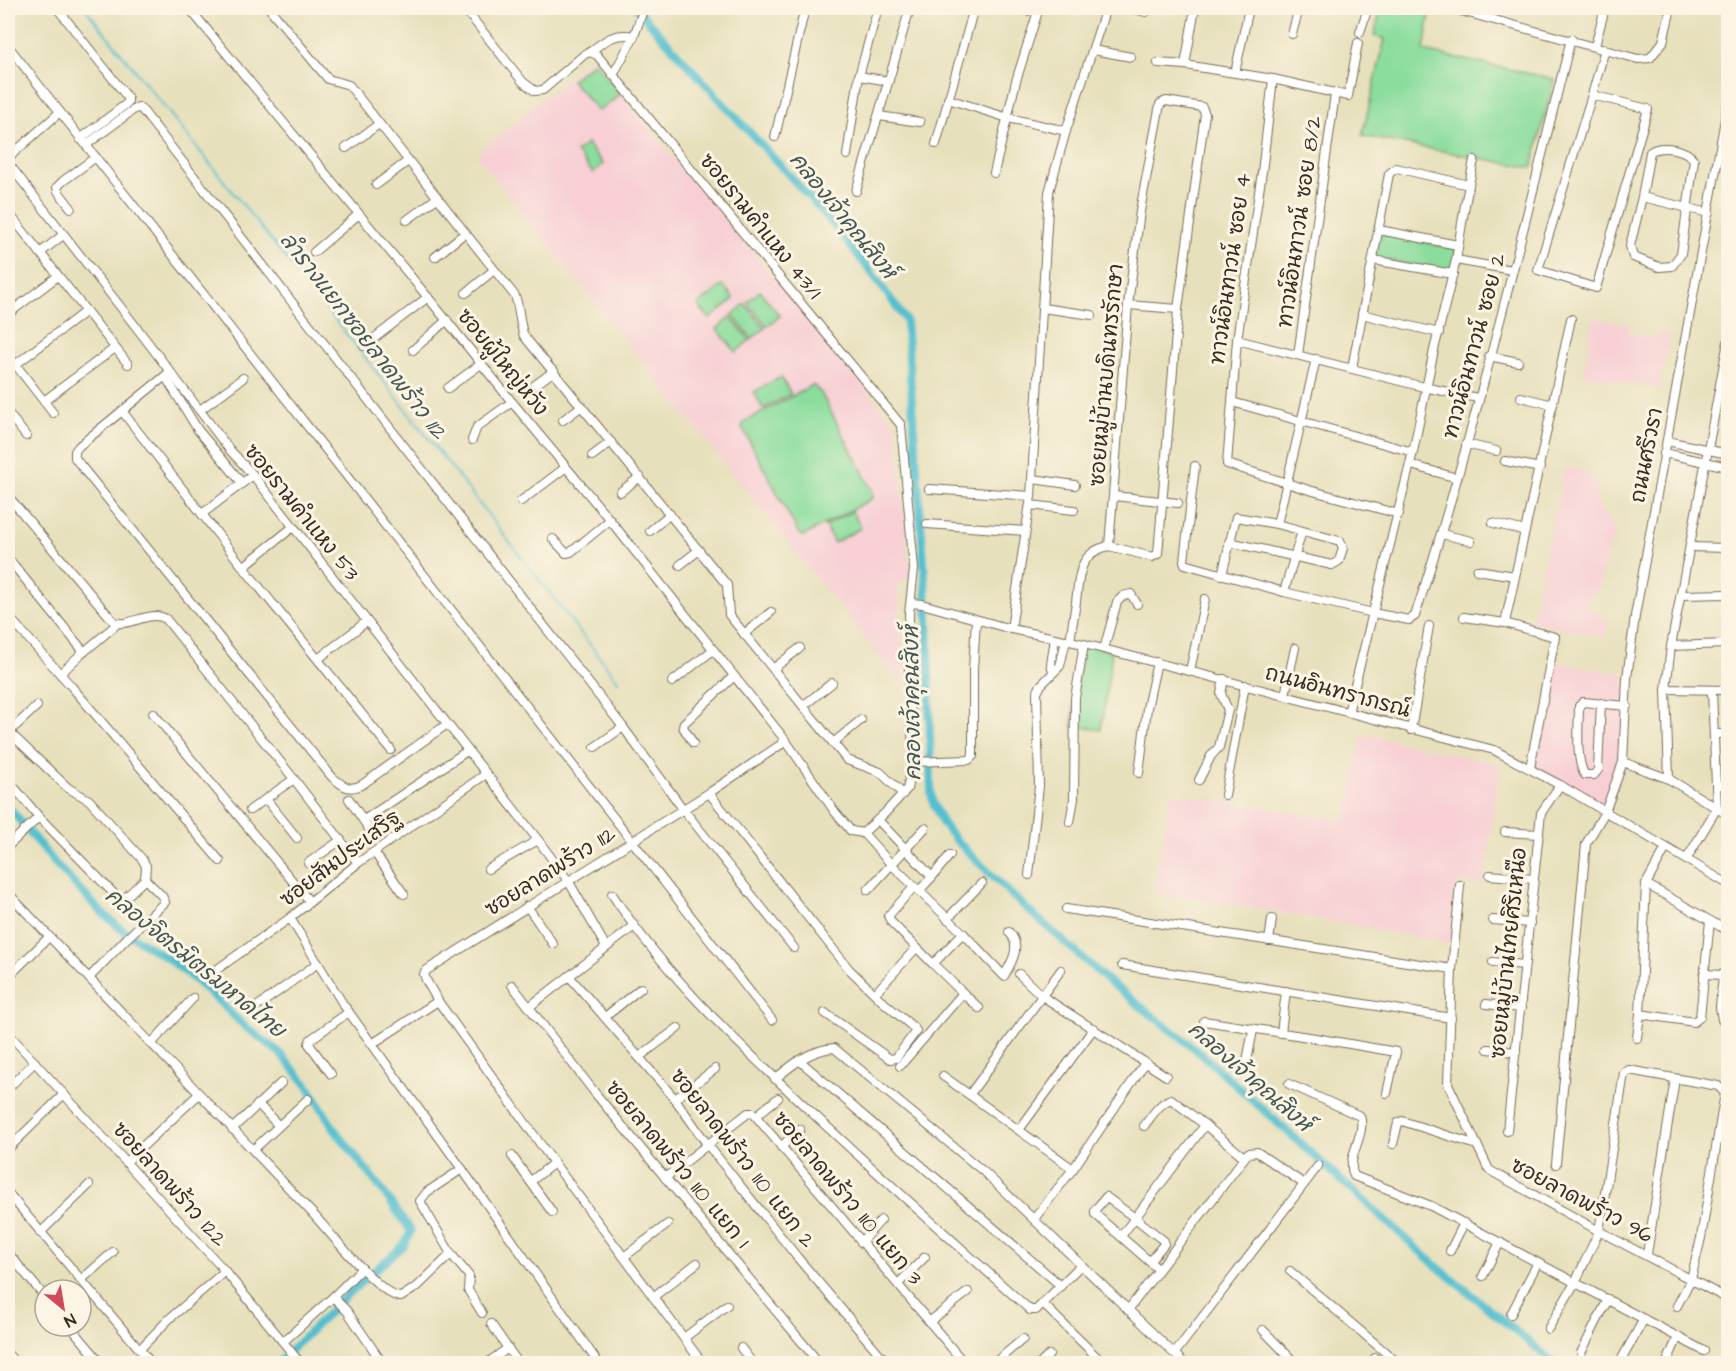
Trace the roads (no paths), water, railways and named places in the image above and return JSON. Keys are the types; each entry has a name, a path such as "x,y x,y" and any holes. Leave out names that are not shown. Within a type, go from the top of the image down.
{"street":[{"path":"57,8 128,98 125,105 83,142"},
{"name":"ซอยผู้ใหญ่หวัง","path":"189,8 610,520 786,741"},
{"path":"269,8 328,78 347,83 515,296 519,306 519,323 524,336 727,585 729,615 802,706 847,760 880,772 903,794"},
{"path":"464,8 523,82 535,91 543,90 580,57 610,37 619,34 634,36"},
{"path":"613,75 634,36 644,8"},
{"path":"775,137 805,8"},
{"path":"847,155 859,76 878,8"},
{"path":"856,191 910,8"},
{"path":"936,144 974,8"},
{"path":"1017,8 1027,11"},
{"path":"994,173 1016,81 1039,8"},
{"path":"1011,629 1033,478 1049,192 1066,131 1106,8"},
{"path":"1129,8 1146,12"},
{"path":"1185,65 1195,8"},
{"path":"1235,73 1249,8"},
{"path":"1292,34 1299,8"},
{"path":"1360,32 1368,8"},
{"path":"1450,8 1638,58 1650,58 1663,42 1671,8"},
{"path":"1595,46 1605,8"},
{"name":"ทาวน์อินทาวน์ ซอย 2","path":"1373,613 1410,620 1415,616 1442,534 1571,39"},
{"path":"1158,63 1235,73 1348,96 1358,43"},
{"path":"8,46 158,239 296,410 771,1020"},
{"path":"1592,95 1648,109 1596,288 1538,270 1605,49"},
{"path":"1093,50 1131,57"},
{"name":"ซอยรามคำแหง 43/1","path":"590,52 597,55 902,425 914,569 911,603"},
{"path":"859,76 889,81"},
{"name":"ทาวน์อินทาวน์ ซอย 4","path":"1273,80 1237,340 1227,464 1285,482"},
{"name":"ทาวน์อินทาวน์ ซอย 8/2","path":"1298,355 1335,94"},
{"path":"948,99 1008,118 1066,131"},
{"name":"ซอยหมู่บ้านบดินทรรักษา","path":"1109,546 1128,305 1140,211 1160,104 1166,101 1202,107 1205,110 1178,309"},
{"name":"ถนนศรีวรา","path":"1556,1164 1587,844 1605,812 1623,762 1627,678 1635,616 1719,163 1728,103"},
{"path":"83,142 138,107 143,111 623,727 683,809 794,948"},
{"path":"8,158 60,112"},
{"path":"879,116 920,122"},
{"path":"346,148 379,124"},
{"path":"1659,148 1686,152 1695,160 1687,207 1681,254 1672,266 1659,267 1633,257 1630,246 1650,152 1659,148"},
{"path":"71,208 57,187 96,157"},
{"path":"1348,713 1411,465 1456,260 1474,160"},
{"path":"376,185 408,161"},
{"name":"ซอยรามคำแหง 53","path":"8,163 168,374 253,475 538,840 569,882 606,947"},
{"path":"1719,163 1728,165"},
{"path":"1352,368 1389,174 1396,168 1469,185"},
{"path":"1642,197 1709,213"},
{"path":"407,220 437,198"},
{"path":"8,212 128,364"},
{"path":"314,252 359,214"},
{"path":"1378,230 1458,245"},
{"path":"435,257 465,233"},
{"path":"40,253 63,235"},
{"path":"1372,260 1453,274"},
{"path":"1456,260 1512,270"},
{"path":"466,293 494,270"},
{"path":"8,314 58,276"},
{"path":"364,346 428,297"},
{"path":"1029,875 1039,786 1037,693 1041,685 1060,666 1068,641 1079,571 1088,557 1098,548 1109,546 1152,557 1158,554 1178,309 1128,305"},
{"path":"1042,308 1092,315"},
{"path":"15,365 86,311"},
{"path":"1362,314 1439,333"},
{"path":"1505,623 1571,319"},
{"path":"413,350 447,320"},
{"path":"1237,340 1428,388 1478,398"},
{"path":"1669,779 1666,689 1671,646 1709,450 1724,390 1728,342"},
{"path":"44,401 116,348"},
{"path":"8,355 53,413"},
{"path":"1489,356 1518,362"},
{"path":"1277,524 1285,482 1316,359"},
{"path":"448,388 481,364"},
{"path":"535,385 554,371"},
{"path":"242,483 198,429 168,374 75,451 75,458 332,777 346,788 353,789 359,786 446,724"},
{"path":"200,410 243,378"},
{"path":"1521,397 1553,405"},
{"path":"472,440 477,427 512,402"},
{"path":"1232,402 1413,452"},
{"path":"563,420 582,406"},
{"path":"122,411 243,567 391,750"},
{"path":"8,413 26,436"},
{"path":"1667,441 1728,454"},
{"path":"592,456 611,442"},
{"path":"1466,444 1496,451"},
{"path":"1664,453 1728,467"},
{"path":"1505,461 1540,468"},
{"path":"1411,465 1457,478"},
{"path":"1195,466 1184,561 1188,566 1373,613"},
{"path":"521,501 565,468"},
{"path":"202,514 253,475"},
{"path":"620,492 640,477"},
{"path":"1033,478 1075,485"},
{"path":"1285,482 1399,514"},
{"path":"929,489 1030,500 1074,510"},
{"path":"8,496 117,624"},
{"path":"1114,496 1178,503"},
{"path":"650,531 670,514"},
{"path":"1222,575 1229,542 1235,519 1238,516 1340,541 1343,548 1339,561 1332,565 1229,542"},
{"path":"553,539 560,548 570,552 610,520"},
{"path":"1493,523 1525,531"},
{"path":"927,524 1025,531"},
{"path":"243,567 293,528"},
{"path":"1284,592 1302,531"},
{"path":"1442,534 1472,542"},
{"path":"1691,547 1728,548"},
{"path":"680,565 699,550"},
{"path":"8,558 84,652 117,624 145,617 160,616 165,619 294,778 358,863"},
{"path":"1477,570 1515,576"},
{"path":"1104,649 1117,602 1123,596 1131,594 1137,604"},
{"path":"1682,596 1728,594"},
{"path":"1190,671 1205,599"},
{"path":"862,833 878,820 907,789 913,762 909,694 911,603"},
{"name":"ถนนอินทราภรณ์","path":"911,603 922,604 1011,629 1157,662 1494,750 1560,785 1728,884"},
{"path":"744,634 771,612"},
{"path":"8,616 220,861"},
{"path":"1464,617 1505,623 1554,635 1556,639 1530,768"},
{"path":"913,762 969,760 973,756 973,669 976,620"},
{"path":"318,659 366,622"},
{"path":"1411,730 1429,626"},
{"path":"1053,671 1051,664 1055,638"},
{"path":"1070,822 1074,799 1075,698 1084,644"},
{"path":"1671,646 1728,644"},
{"path":"773,669 800,648"},
{"path":"1285,695 1294,648"},
{"path":"672,682 713,650"},
{"path":"60,674 81,654"},
{"path":"1139,772 1147,708 1157,662"},
{"path":"693,743 682,727 684,723 734,676"},
{"path":"1199,780 1211,756 1219,747 1228,710 1221,694 1224,680"},
{"path":"802,706 832,682"},
{"path":"1225,795 1245,685"},
{"path":"1666,689 1712,692 1728,690"},
{"path":"1686,860 1717,808 1712,692"},
{"path":"1601,703 1598,770 1594,776 1585,775 1580,759 1579,706 1582,702 1601,703 1627,706"},
{"path":"8,780 39,817 119,899 125,898 145,879 146,866 142,859 88,800 68,788 8,732 37,706"},
{"path":"153,713 309,902"},
{"path":"832,743 861,720"},
{"path":"595,747 623,727"},
{"path":"1714,734 1728,734"},
{"path":"786,741 835,812 851,831 862,833 1004,975 1016,945 1015,939 1009,932"},
{"name":"ซอยลาดพร้าว 112","path":"703,1364 438,1002 424,974 527,906 709,793 786,741"},
{"path":"364,820 467,751"},
{"path":"1623,762 1669,779 1728,815"},
{"name":"ซอยสันประเสริฐ","path":"216,970 290,918 358,863 486,774"},
{"path":"250,810 294,778"},
{"name":"ซอยหมู่บ้านไทยศิริเหนือ","path":"1507,1131 1541,813 1560,785"},
{"path":"1716,785 1728,785"},
{"path":"709,793 849,969 914,1028 915,1034 893,1060 825,1014"},
{"path":"266,799 297,838"},
{"path":"349,799 373,834"},
{"path":"8,846 39,817"},
{"path":"878,820 932,877"},
{"path":"868,890 925,828"},
{"path":"1505,832 1539,834"},
{"path":"308,863 341,840"},
{"path":"488,869 538,840"},
{"path":"1636,1038 1640,1014 1646,884 1666,848"},
{"path":"374,852 404,894"},
{"path":"950,855 932,877 888,916 916,948 979,1008"},
{"path":"1490,875 1534,879"},
{"path":"89,978 165,902 145,879"},
{"path":"947,919 982,883"},
{"path":"1646,884 1728,931"},
{"name":"ซอยลาดพร้าว 96","path":"1460,885 1452,969 1448,1084 1489,1170 1728,1299"},
{"path":"8,893 253,1150 364,1271 390,1295 401,1297 418,1286 451,1254"},
{"path":"612,894 633,927 682,983 775,1078 844,1144 1030,1310 1036,1310 1043,1304 1081,1265"},
{"path":"527,906 553,944"},
{"path":"1066,909 1452,969"},
{"path":"290,918 349,1012 599,1364"},
{"path":"1269,941 1272,919"},
{"path":"1493,920 1530,923"},
{"path":"1640,1014 1694,1022 1698,1020 1710,921"},
{"path":"528,1006 633,927"},
{"path":"933,964 963,933"},
{"path":"8,977 50,937"},
{"path":"879,989 916,948"},
{"path":"1493,962 1524,965"},
{"path":"255,1008 318,963"},
{"path":"1122,965 1451,1018"},
{"path":"970,1094 1061,970"},
{"path":"1704,974 1726,973"},
{"path":"1726,973 1728,984"},
{"path":"1726,973 1720,1007 1722,1020 1728,1024"},
{"path":"1020,974 1042,996 1166,1076"},
{"name":"ซอยลาดพร้าว 110 แยก 2","path":"569,976 675,1099 707,1144 797,1257 888,1364"},
{"name":"ซอยลาดพร้าว 110 แยก 1","path":"512,985 595,1094 820,1364"},
{"path":"605,1017 641,988"},
{"path":"1281,1033 1286,991"},
{"path":"900,1066 963,993"},
{"path":"151,1044 193,998"},
{"path":"372,1044 438,1002"},
{"path":"1486,1004 1521,1008"},
{"path":"332,1074 309,1044 311,1039 349,1012"},
{"path":"1204,1021 1396,1052 1387,1093"},
{"path":"639,1057 678,1028"},
{"path":"1019,1130 1094,1028"},
{"path":"1247,1061 1253,1029"},
{"name":"ซอยลาดพร้าว 122","path":"8,1033 225,1271 298,1360"},
{"path":"775,1078 799,1060 817,1051 834,1048 934,1129 1035,1219 1185,1364"},
{"path":"1488,1050 1516,1052"},
{"path":"799,1060 1061,1286"},
{"path":"8,1088 35,1062"},
{"path":"1035,1219 1073,1169 1145,1063"},
{"path":"675,1099 715,1069"},
{"path":"1548,1329 1576,1281 1599,1230 1624,1073 1629,1070 1718,1086 1725,1093 1701,1238 1691,1279 1677,1306"},
{"path":"943,1076 1073,1169"},
{"path":"1647,1254 1675,1079"},
{"path":"232,1129 281,1083"},
{"path":"1289,1084 1360,1116 1362,1122 1352,1159 1354,1176 1431,1206 1704,1351"},
{"path":"8,1149 64,1094"},
{"path":"126,1162 199,1094"},
{"path":"756,1116 778,1098"},
{"path":"253,1150 308,1099"},
{"path":"1144,1126 1165,1101 1171,1100 1244,1156"},
{"path":"258,1104 278,1125"},
{"name":"ซอยลาดพร้าว 110 แยก 3","path":"665,1178 748,1113 753,1113 965,1364"},
{"path":"1393,1144 1398,1124 1402,1121 1477,1145"},
{"path":"1121,1236 1204,1125"},
{"path":"781,1147 800,1129"},
{"path":"1128,1310 1244,1156 1257,1152 1304,1184"},
{"path":"512,1155 552,1212"},
{"path":"531,1181 554,1163"},
{"path":"1175,1353 1318,1166"},
{"path":"462,1169 427,1192 420,1201 451,1254 469,1276 468,1290 482,1312"},
{"path":"40,1233 89,1185"},
{"path":"8,1193 79,1278"},
{"path":"1150,1261 1165,1242 1107,1197 1095,1210 1095,1214 1158,1269"},
{"path":"861,1242 881,1220"},
{"path":"1450,1251 1464,1223"},
{"path":"625,1256 668,1224"},
{"path":"1483,1276 1500,1242"},
{"path":"83,1278 113,1252"},
{"path":"8,1253 33,1283"},
{"path":"898,1284 925,1257"},
{"path":"653,1297 697,1263"},
{"path":"1510,1314 1537,1264"},
{"path":"140,1349 169,1319 225,1271"},
{"path":"286,1345 364,1271"},
{"path":"1290,1271 1399,1364"},
{"path":"928,1322 968,1292"},
{"path":"93,1294 152,1364"},
{"path":"335,1298 347,1311 383,1364"},
{"path":"1581,1353 1608,1299"},
{"path":"1043,1304 1104,1364"},
{"path":"684,1338 727,1305"},
{"path":"1619,1364 1644,1319"},
{"path":"491,1324 519,1364"},
{"path":"1263,1330 1296,1364"},
{"path":"80,1338 102,1364"},
{"path":"1666,1364 1678,1338"},
{"path":"993,1364 1023,1339"},
{"path":"486,1364 508,1348"},
{"path":"741,1348 753,1364"},
{"path":"8,1354 16,1364"},
{"path":"1040,1364 1049,1355"}],"waterway":[{"name":"ลำรางแยกซอยลาดพร้าว 112","path":"85,8 357,347 619,682"},
{"name":"คลองเจ้าคุณสิงห์","path":"636,8 821,210 866,265 906,320 928,617 931,792 933,803 943,824 955,839 1015,898 1107,980 1199,1052 1433,1263 1556,1364"},
{"name":"คลองจิตรมิตรมหาดไทย","path":"8,806 52,860 99,910 121,929 170,960 209,992 244,1026 279,1052 308,1086 335,1130 411,1231 404,1245 350,1292 277,1364"}]}
